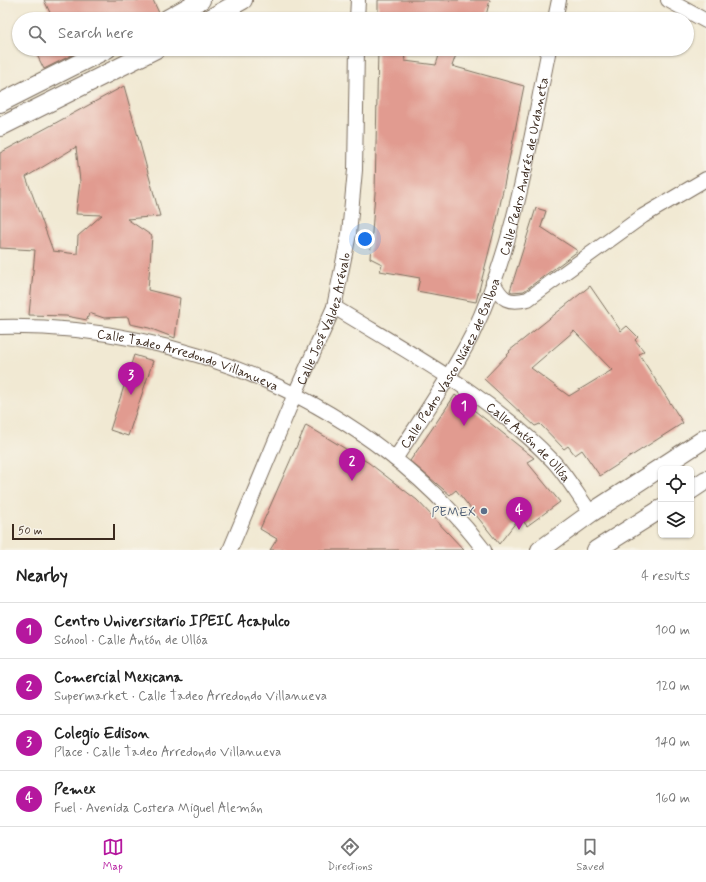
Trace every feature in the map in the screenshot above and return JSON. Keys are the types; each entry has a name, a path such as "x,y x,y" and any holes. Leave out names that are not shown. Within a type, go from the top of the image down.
{"main road":[{"path":"180,12 201,0"},
{"path":"222,12 243,0"},
{"path":"0,103 94,56"},
{"path":"0,127 142,56"},
{"path":"540,550 591,513 706,438"},
{"path":"694,488 706,480"},
{"path":"596,550 658,511"}],"street":[{"path":"357,12 358,0"},
{"path":"556,12 559,0"},
{"path":"668,0 689,12"},
{"path":"694,15 706,22"},
{"name":"Calle José Valdez Arévalo","path":"230,550 295,394 334,307 350,227 355,170 357,56"},
{"name":"Calle Pedro Andrés de Urdaneta","path":"493,282 515,218 548,56"},
{"name":"Calle Pedro Vasco Núñez de Balboa","path":"493,282 499,293 507,301 517,302 528,300 643,216 706,179"},
{"name":"Calle Pedro Vasco Núñez de Balboa","path":"395,459 448,376 472,335 493,282"},
{"name":"Calle Antón de Ullóa","path":"334,307 448,376 515,426 554,462 591,513"},
{"name":"Calle Tadeo Arredondo Villanueva","path":"0,327 31,326 97,332 160,344 224,364 295,394 344,423 395,459 435,494 468,529 484,550"}],"building":[{"path":"44,0 153,0 159,12 50,12"},
{"path":"378,0 490,0 487,12 378,12"},
{"path":"38,56 70,56 44,69"},
{"path":"378,56 404,56 405,61 436,65 439,56 456,56 452,66 524,86 497,220 476,302 417,291 420,278 380,271 382,264 370,258 375,193"},
{"path":"124,86 160,216 127,219 152,236 148,290 180,298 175,338 149,328 130,324 128,317 104,318 89,313 87,320 66,316 29,315 35,250 0,248 0,153","holes":["76,147 80,181 76,214 102,215 78,236 77,254 53,251 26,177"]},
{"path":"536,208 546,211 541,227 578,251 524,291 512,292 510,291"},
{"path":"590,286 621,331 627,326 638,337 635,340 644,351 639,354 683,423 600,476 582,450 575,455 568,446 564,449 540,424 535,426 484,379 510,352 509,351","holes":["574,331 612,370 569,396 531,368"]},
{"path":"134,355 153,361 128,436 110,430"},
{"path":"455,395 534,458 527,462 560,502 527,526 520,517 499,544 456,490 450,495 410,461"},
{"path":"306,425 369,463 417,500 464,550 270,550 277,539 260,529"}],"place":[{"name":"Colegio Edison","path":"131,395"},
{"name":"Centro Universitario IPEIC Acapulco","path":"464,426"},
{"name":"Comercial Mexicana","path":"352,481"},
{"name":"PEMEX","path":"484,511"},
{"name":"Pemex","path":"519,530"}]}
